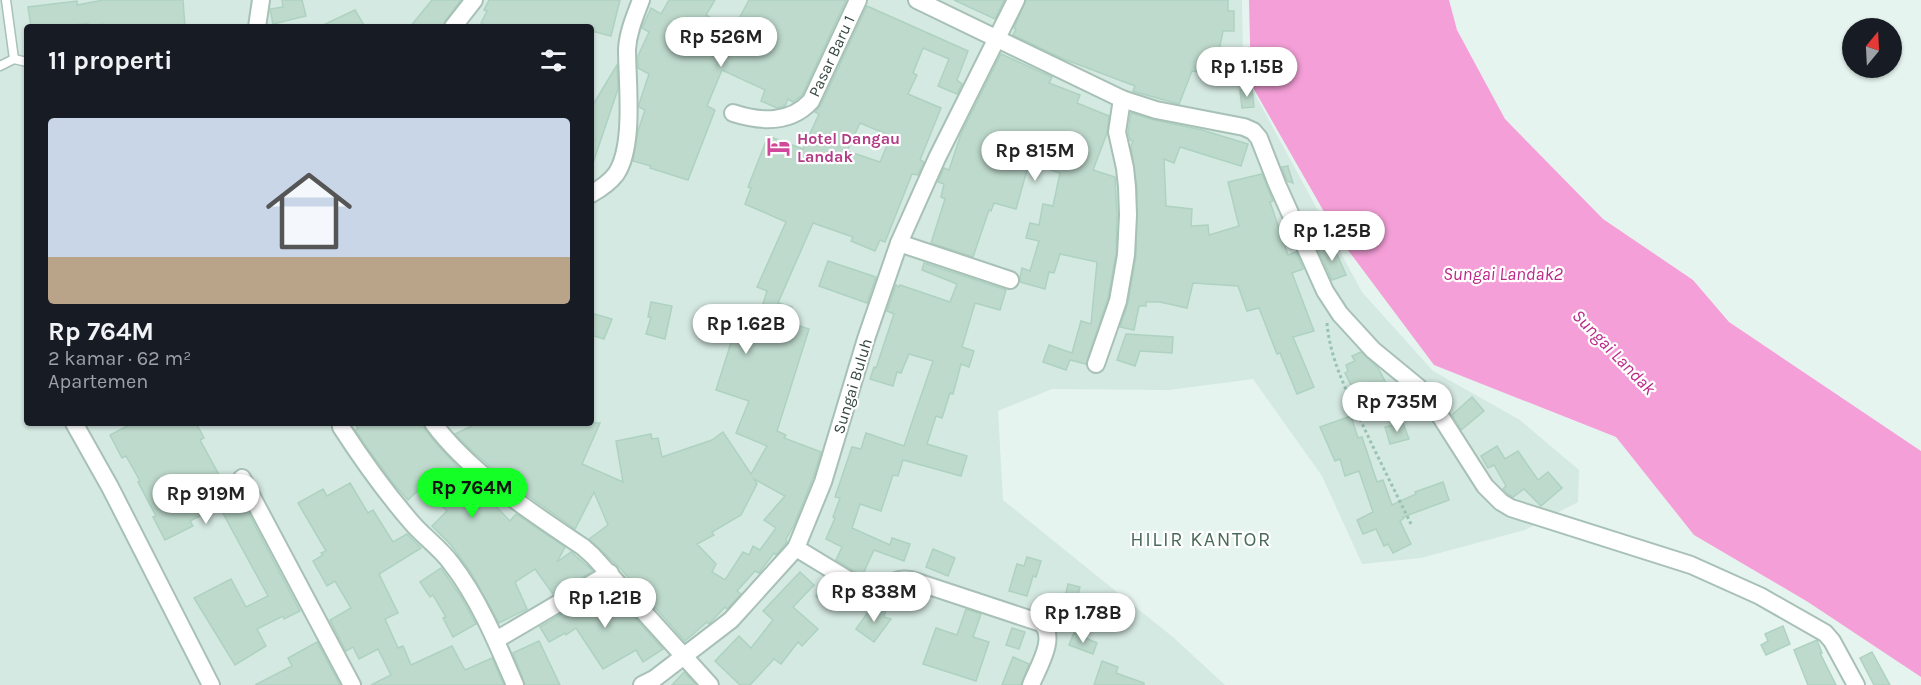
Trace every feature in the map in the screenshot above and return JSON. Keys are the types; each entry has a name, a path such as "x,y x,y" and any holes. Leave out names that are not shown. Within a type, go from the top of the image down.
{"street":[{"path":"258,24 261,0"},
{"path":"455,24 474,0"},
{"path":"594,192 615,176 624,156 627,125 627,47 632,22 641,0"},
{"name":"Pasar Baru 1","path":"733,112 754,119 766,120 786,116 803,109 811,101 858,0"},
{"path":"917,0 1122,99 1156,110 1244,127 1253,132 1259,138 1324,291 1340,314 1373,350 1418,387 1430,400 1485,486 1501,502 1511,508 1691,565 1760,596 1825,633 1832,641 1856,685"},
{"name":"Sungai Buluh","path":"642,685 654,679 731,620 796,548 822,482 866,339 899,243 937,158 1016,0"},
{"path":"1096,364 1118,301 1126,255 1128,214 1126,177 1117,132 1122,99"},
{"path":"899,243 1010,280"},
{"path":"76,426 115,497 211,685"},
{"path":"435,426 455,449 515,500 583,547 610,573 710,685"},
{"path":"341,427 390,498 450,561 474,597 515,685"},
{"path":"242,478 352,685"},
{"path":"796,548 856,585 880,588 898,579 911,580 1041,623 1047,627 1049,635 1031,685"},
{"path":"496,640 610,573"}],"lane":[{"path":"6,0 14,59"},
{"path":"0,66 14,59 24,61"}],"path":[{"path":"1327,320 1328,340 1335,364 1380,464 1411,524"}],"shaded area":[{"path":"0,0 1242,0 1243,58 1250,85 1362,292 1433,371 1520,420 1579,470 1578,502 1525,530 1421,558 1362,564 1322,476 1253,379 1169,390 1052,389 998,411 1003,500 1174,638 1225,685 0,685"}],"water":[{"name":"Sungai Landak2","path":"1249,0 1449,0 1457,30 1505,119 1603,219 1693,280 1729,322 1921,451 1921,677 1808,602 1694,535 1616,437 1434,365 1339,238 1251,84"}],"building":[{"path":"103,0 183,0 185,24 31,24 28,7 77,1 77,5"},
{"path":"282,0 302,0 306,16 273,24 270,9 283,7"},
{"path":"432,0 461,0 444,24 412,24"},
{"path":"489,0 620,0 611,36 594,32 594,24 483,24 481,23 487,11 484,10"},
{"path":"669,0 715,0 706,15 731,30 749,0 846,0 802,95 793,102 788,99 785,106 777,108 761,101 765,90 722,70 707,106 715,110 688,180 633,161 638,131 645,110 639,107 639,104 649,74 638,68 638,56 649,32 642,28 651,8 661,14"},
{"path":"954,0 1004,0 995,19"},
{"path":"1026,0 1228,0 1228,11 1234,11 1234,31 1223,31 1217,60 1209,59 1206,73 1192,71 1179,104 1133,91 1135,86 1061,58 1013,35"},
{"path":"867,6 968,51 957,80 962,84 957,94 938,86 949,59 923,48 913,73 917,75 908,94 941,108 920,160 924,162 918,175 912,174 885,242 880,240 875,251 851,241 853,237 813,223 778,303 792,307 787,322 809,329 777,431 786,435 784,438 821,452 813,478 786,539 787,542 776,555 774,553 759,573 755,571 737,591 741,594 727,609 725,607 709,624 707,622 685,641 619,567 589,539 608,525 594,492 575,529 509,482 455,434 472,426 594,426 594,423 600,423 582,464 623,482 616,441 651,434 652,439 658,438 662,457 712,440 723,432 751,474 767,446 736,433 749,401 716,390 742,308 760,313 767,291 757,287 786,222 745,204 751,188 748,187 768,136 803,149 819,114 815,112 821,105","holes":["860,123 891,136 880,162 847,151","754,479 785,496 764,520 776,528 760,550 753,546 749,555 743,552 725,580 712,572 716,564 697,544 714,535 712,532 741,515 757,484"]},
{"path":"355,10 363,24 325,24"},
{"path":"1001,54 1052,77 1049,83 1080,95 1077,103 1109,116 1107,133 1093,170 1115,177 1116,254 1108,298 1086,364 1070,360 1066,370 1043,362 1049,345 1072,353 1081,321 1091,324 1097,262 1060,254 1054,273 1049,272 1045,289 1020,282 1022,268 1030,271 1039,241 1026,238 1030,223 1039,225 1043,204 1053,206 1060,173 1029,163 1016,209 994,203 991,211 989,210 973,257 931,243 945,199 941,197 944,184 938,182 944,168 949,170 961,134"},
{"path":"617,65 618,89 594,160 594,103"},
{"path":"1252,89 1254,107 1242,108 1240,90"},
{"path":"1131,113 1248,144 1241,166 1180,147 1174,163 1164,159 1166,206 1192,209 1191,226 1208,225 1209,235 1239,226 1228,182 1262,174 1273,201 1270,202 1288,255 1296,252 1303,269 1292,273 1314,331 1293,337 1314,387 1297,394 1280,353 1277,354 1259,308 1247,311 1238,286 1193,283 1187,308 1160,302 1146,302 1146,306 1139,306 1134,330 1120,327 1128,303 1136,256 1137,187 1131,146 1133,141 1130,140 1128,132"},
{"path":"1288,166 1293,183 1287,181 1282,167"},
{"path":"1332,243 1346,275 1332,280 1318,249"},
{"path":"828,261 876,277 867,303 819,286"},
{"path":"924,263 1006,290 1000,310 975,303 962,347 974,351 969,367 961,364 953,394 950,393 942,418 936,416 927,444 967,456 961,476 903,460 898,476 893,475 881,511 860,504 852,528 890,545 892,538 910,544 904,561 874,550 862,576 836,560 842,547 826,539 835,518 833,517 840,498 835,497 852,447 861,449 866,433 904,446 933,361 909,354 901,373 897,372 893,386 870,379 874,367 876,368 894,314 887,311 896,285 950,302 957,284 922,270"},
{"path":"651,302 672,306 665,339 646,334 651,317 648,317"},
{"path":"594,314 612,319 604,339 594,336"},
{"path":"1126,334 1173,337 1172,353 1140,351 1135,366 1117,360"},
{"path":"1361,352 1378,368 1386,383 1383,385 1388,396 1363,409 1345,373 1348,371 1346,365 1355,361 1352,356"},
{"path":"1472,397 1484,411 1461,430 1452,415"},
{"path":"1351,416 1358,438 1362,437 1377,482 1383,480 1392,505 1416,494 1415,492 1443,482 1449,500 1403,517 1400,521 1411,544 1393,553 1388,544 1384,546 1376,529 1363,534 1357,520 1373,512 1359,471 1345,476 1340,459 1335,461 1320,427"},
{"path":"1403,423 1409,439 1390,444 1385,427"},
{"path":"127,426 198,426 204,438 200,440 222,480 229,477 300,611 284,619 283,616 257,629 266,646 235,665 194,598 231,579 246,607 268,596 219,506 190,521 193,526 165,540 153,517 156,516 138,482 140,481 126,456 122,458 110,435"},
{"path":"356,426 424,426 440,448 510,521 516,514 565,547 557,562 571,552 593,571 553,594 535,569 515,582 527,609 499,623 470,571 451,545 432,526 447,511 439,503 445,496 428,481 408,500 366,446 355,430 358,429"},
{"path":"1497,446 1505,459 1518,451 1538,480 1548,472 1562,488 1541,506 1524,489 1513,497 1508,494 1503,489 1506,486 1494,465 1488,468 1481,456"},
{"path":"350,483 368,513 373,510 393,542 407,534 421,548 379,574 398,613 385,619 398,648 403,646 411,665 452,646 465,670 492,658 504,685 371,685 391,675 378,649 359,659 353,647 346,651 330,620 351,608 335,581 327,586 313,561 326,551 298,503 323,489 327,496"},
{"path":"933,549 955,558 948,576 926,567"},
{"path":"1027,557 1041,561 1036,577 1033,576 1027,596 1009,591 1017,564 1024,566"},
{"path":"441,568 476,624 453,637 443,618 446,617 433,595 430,597 420,582"},
{"path":"800,572 814,585 793,607 818,629 802,646 798,642 781,664 774,659 750,685 740,685 715,661 739,636 751,648 773,620 763,611"},
{"path":"829,580 847,591 832,609 816,596"},
{"path":"1068,584 1080,587 1073,612 1062,610"},
{"path":"607,587 663,649 643,662 636,650 603,669 576,628 549,642 540,627"},
{"path":"875,602 886,610 884,617 891,619 874,642 856,629"},
{"path":"966,609 981,614 973,637 989,642 976,681 923,664 936,628 957,635"},
{"path":"1783,626 1790,644 1766,655 1761,645 1768,641 1765,634"},
{"path":"1012,628 1025,632 1019,649 1006,645"},
{"path":"1074,633 1097,643 1093,654 1069,645"},
{"path":"1817,640 1822,653 1820,653 1836,685 1808,685 1794,650"},
{"path":"539,641 560,685 525,685 513,653"},
{"path":"317,642 340,685 255,685 292,666 288,658"},
{"path":"1872,652 1890,685 1874,685 1860,658"},
{"path":"1013,657 1029,664 1021,685 1002,685"},
{"path":"1102,661 1118,667 1116,673 1144,683 1144,685 1094,685"},
{"path":"684,672 696,685 672,685"}],"place":[{"name":"Hotel Dangau Landak","path":"779,147"}],"district":[{"name":"HILIR KANTOR","path":"1201,539"}],"water label":[{"name":"Sungai Landak","path":"1614,352"}]}
